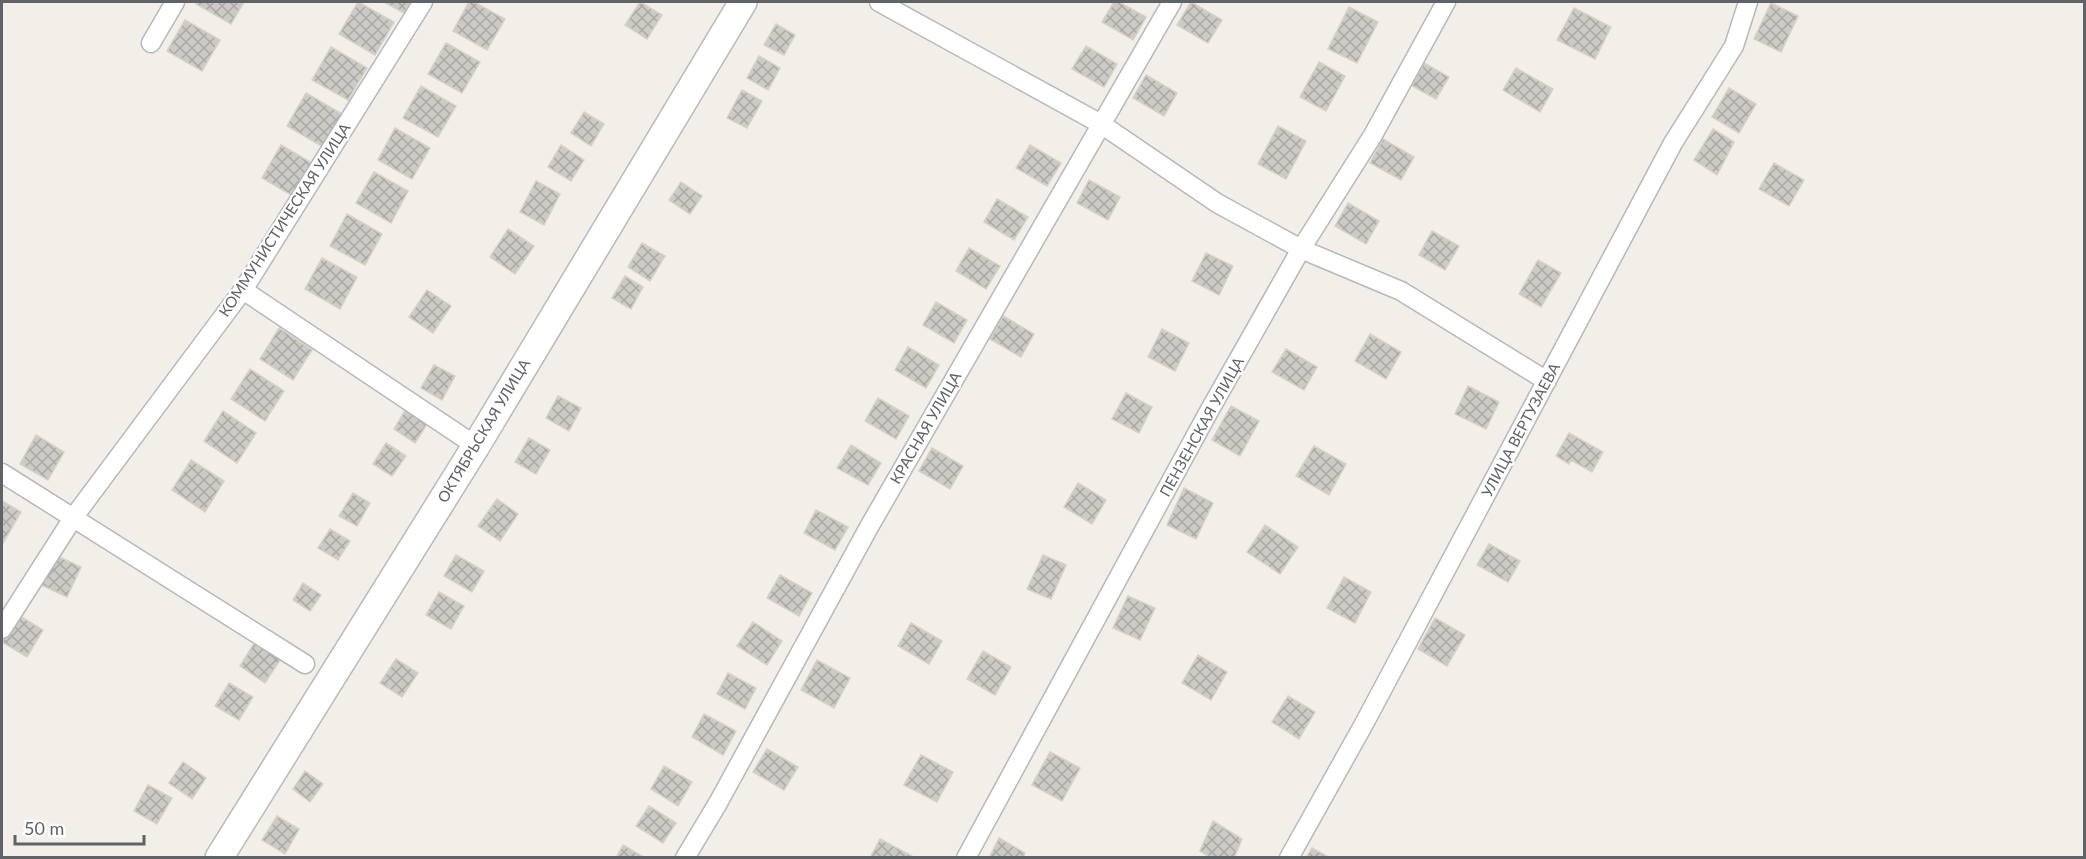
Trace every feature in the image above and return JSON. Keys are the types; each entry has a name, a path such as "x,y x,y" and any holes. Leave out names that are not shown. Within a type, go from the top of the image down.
{"main road":[{"name":"ОКТЯБРЬСКАЯ УЛИЦА","path":"219,858 476,446 742,2"}],"street":[{"path":"151,43 176,2"},
{"name":"КОММУНИСТИЧЕСКАЯ УЛИЦА","path":"2,629 73,518 243,290 423,2"},
{"path":"879,2 1101,124 1217,203 1301,249 1401,291 1547,381"},
{"name":"КРАСНАЯ УЛИЦА","path":"685,858 718,803 869,527 1172,2"},
{"name":"ПЕНЗЕНСКАЯ УЛИЦА","path":"966,858 1208,413 1301,249 1372,135 1446,2"},
{"name":"УЛИЦА ВЕРТУЗАЕВА","path":"1289,858 1365,722 1673,143 1734,46 1748,2"},
{"path":"243,290 476,446"},
{"path":"2,472 304,664"}],"building":[{"path":"197,2 244,2 231,24 196,4"},
{"path":"358,2 394,22 375,55 339,34"},
{"path":"384,2 411,2 404,13"},
{"path":"469,2 474,2 505,19 487,50 453,31"},
{"path":"640,2 662,15 647,39 625,25"},
{"path":"1114,2 1119,2 1146,17 1133,40 1102,22"},
{"path":"1191,2 1222,20 1208,43 1177,25"},
{"path":"1771,3 1798,16 1781,52 1754,39"},
{"path":"1349,7 1378,22 1357,63 1328,49"},
{"path":"1574,8 1611,27 1595,59 1557,40"},
{"path":"185,20 220,40 202,71 167,51"},
{"path":"776,24 795,35 784,55 764,45"},
{"path":"446,43 480,62 462,93 428,74"},
{"path":"1086,46 1117,64 1104,87 1072,69"},
{"path":"331,47 367,68 348,100 312,80"},
{"path":"759,56 780,68 768,90 747,78"},
{"path":"1319,62 1345,76 1326,111 1300,97"},
{"path":"1424,63 1449,77 1436,99 1412,86"},
{"path":"1516,68 1553,89 1540,112 1503,90"},
{"path":"1146,75 1177,93 1164,116 1133,98"},
{"path":"421,86 456,106 438,137 403,118"},
{"path":"1729,88 1756,104 1739,133 1712,117"},
{"path":"742,90 762,101 747,128 727,118"},
{"path":"306,93 342,114 323,147 287,126"},
{"path":"584,112 604,124 591,146 571,133"},
{"path":"1278,126 1306,141 1286,179 1258,164"},
{"path":"395,128 430,148 412,179 378,160"},
{"path":"1713,129 1734,142 1717,175 1694,160"},
{"path":"1383,139 1414,157 1401,180 1370,163"},
{"path":"281,145 317,166 298,199 262,178"},
{"path":"561,145 584,160 571,181 548,167"},
{"path":"1030,145 1061,163 1047,186 1016,168"},
{"path":"1774,163 1804,180 1789,206 1759,189"},
{"path":"374,172 408,191 391,223 356,203"},
{"path":"1089,180 1120,197 1108,220 1077,203"},
{"path":"536,181 560,194 544,225 520,212"},
{"path":"681,182 702,196 690,214 669,200"},
{"path":"997,199 1028,217 1014,240 984,222"},
{"path":"1348,203 1379,221 1366,244 1335,226"},
{"path":"347,214 382,234 365,265 330,246"},
{"path":"508,229 534,246 515,274 490,257"},
{"path":"1432,231 1459,246 1445,270 1419,255"},
{"path":"642,243 665,256 650,281 628,267"},
{"path":"969,248 1000,266 986,289 956,271"},
{"path":"1206,253 1233,266 1219,295 1192,281"},
{"path":"322,258 357,277 340,309 305,289"},
{"path":"1538,260 1561,273 1541,307 1519,294"},
{"path":"625,276 643,287 631,309 612,298"},
{"path":"427,290 451,306 433,333 409,317"},
{"path":"936,302 967,320 954,343 923,325"},
{"path":"1003,316 1034,334 1021,357 990,339"},
{"path":"279,328 312,350 293,380 260,359"},
{"path":"1162,329 1189,343 1175,371 1148,357"},
{"path":"1370,334 1401,352 1386,379 1355,361"},
{"path":"908,347 939,365 926,388 895,370"},
{"path":"1286,349 1317,367 1304,390 1272,372"},
{"path":"434,365 455,376 442,400 421,388"},
{"path":"250,369 284,391 265,421 231,399"},
{"path":"1468,386 1499,402 1486,429 1455,414"},
{"path":"1126,393 1152,407 1139,433 1112,419"},
{"path":"558,396 581,408 569,431 546,418"},
{"path":"878,398 909,416 896,439 865,421"},
{"path":"1231,406 1259,421 1240,456 1212,440"},
{"path":"407,407 429,421 415,443 394,429"},
{"path":"223,411 256,433 237,463 204,441"},
{"path":"1569,433 1603,452 1592,472 1571,460 1569,464 1556,456"},
{"path":"36,435 64,452 48,480 20,464"},
{"path":"529,438 550,450 536,474 515,462"},
{"path":"386,443 406,456 392,476 373,464"},
{"path":"851,445 881,463 868,485 837,468"},
{"path":"1314,446 1346,464 1329,495 1296,476"},
{"path":"932,448 963,466 950,489 919,471"},
{"path":"191,460 224,481 205,512 172,490"},
{"path":"1078,483 1106,500 1092,524 1064,507"},
{"path":"1184,488 1213,503 1196,539 1167,525"},
{"path":"353,493 370,503 357,526 339,516"},
{"path":"497,499 518,514 500,541 478,526"},
{"path":"2,501 21,512 3,543 2,542"},
{"path":"816,510 848,527 835,550 804,533"},
{"path":"1265,525 1298,547 1280,574 1247,552"},
{"path":"330,529 350,541 338,560 318,548"},
{"path":"1489,544 1520,561 1508,582 1477,565"},
{"path":"53,554 81,567 67,597 39,584"},
{"path":"456,555 484,571 472,592 444,576"},
{"path":"1043,555 1066,565 1051,599 1027,589"},
{"path":"780,575 812,593 799,616 767,598"},
{"path":"1344,577 1371,592 1355,623 1327,608"},
{"path":"303,583 321,595 310,611 293,600"},
{"path":"439,592 464,606 451,629 426,615"},
{"path":"1128,596 1155,608 1140,640 1113,628"},
{"path":"18,615 43,630 27,657 2,642"},
{"path":"1435,618 1465,635 1447,666 1418,649"},
{"path":"753,622 782,641 767,665 737,646"},
{"path":"911,623 942,641 929,664 898,646"},
{"path":"258,637 284,654 265,683 240,666"},
{"path":"983,651 1011,667 995,695 967,679"},
{"path":"1198,655 1227,672 1211,700 1182,683"},
{"path":"396,659 418,673 402,697 380,683"},
{"path":"817,660 850,678 834,708 801,690"},
{"path":"728,673 756,688 745,709 717,694"},
{"path":"229,683 253,697 239,720 215,706"},
{"path":"1288,696 1315,712 1299,739 1272,722"},
{"path":"704,714 736,731 723,755 692,737"},
{"path":"767,749 798,767 784,790 753,772"},
{"path":"1050,752 1080,768 1062,801 1032,785"},
{"path":"921,755 953,772 937,802 904,785"},
{"path":"183,762 206,778 192,799 169,783"},
{"path":"664,766 692,782 678,806 651,789"},
{"path":"305,771 323,784 310,802 293,789"},
{"path":"148,785 172,798 157,824 134,811"},
{"path":"649,806 676,823 663,843 636,826"},
{"path":"277,816 299,829 285,854 262,840"},
{"path":"1213,821 1242,839 1234,858 1211,858 1200,851"},
{"path":"999,838 1025,853 1023,858 989,858"},
{"path":"880,839 912,856 911,858 870,858"},
{"path":"623,845 645,858 616,858"},
{"path":"1312,848 1330,858 1306,858"}]}
